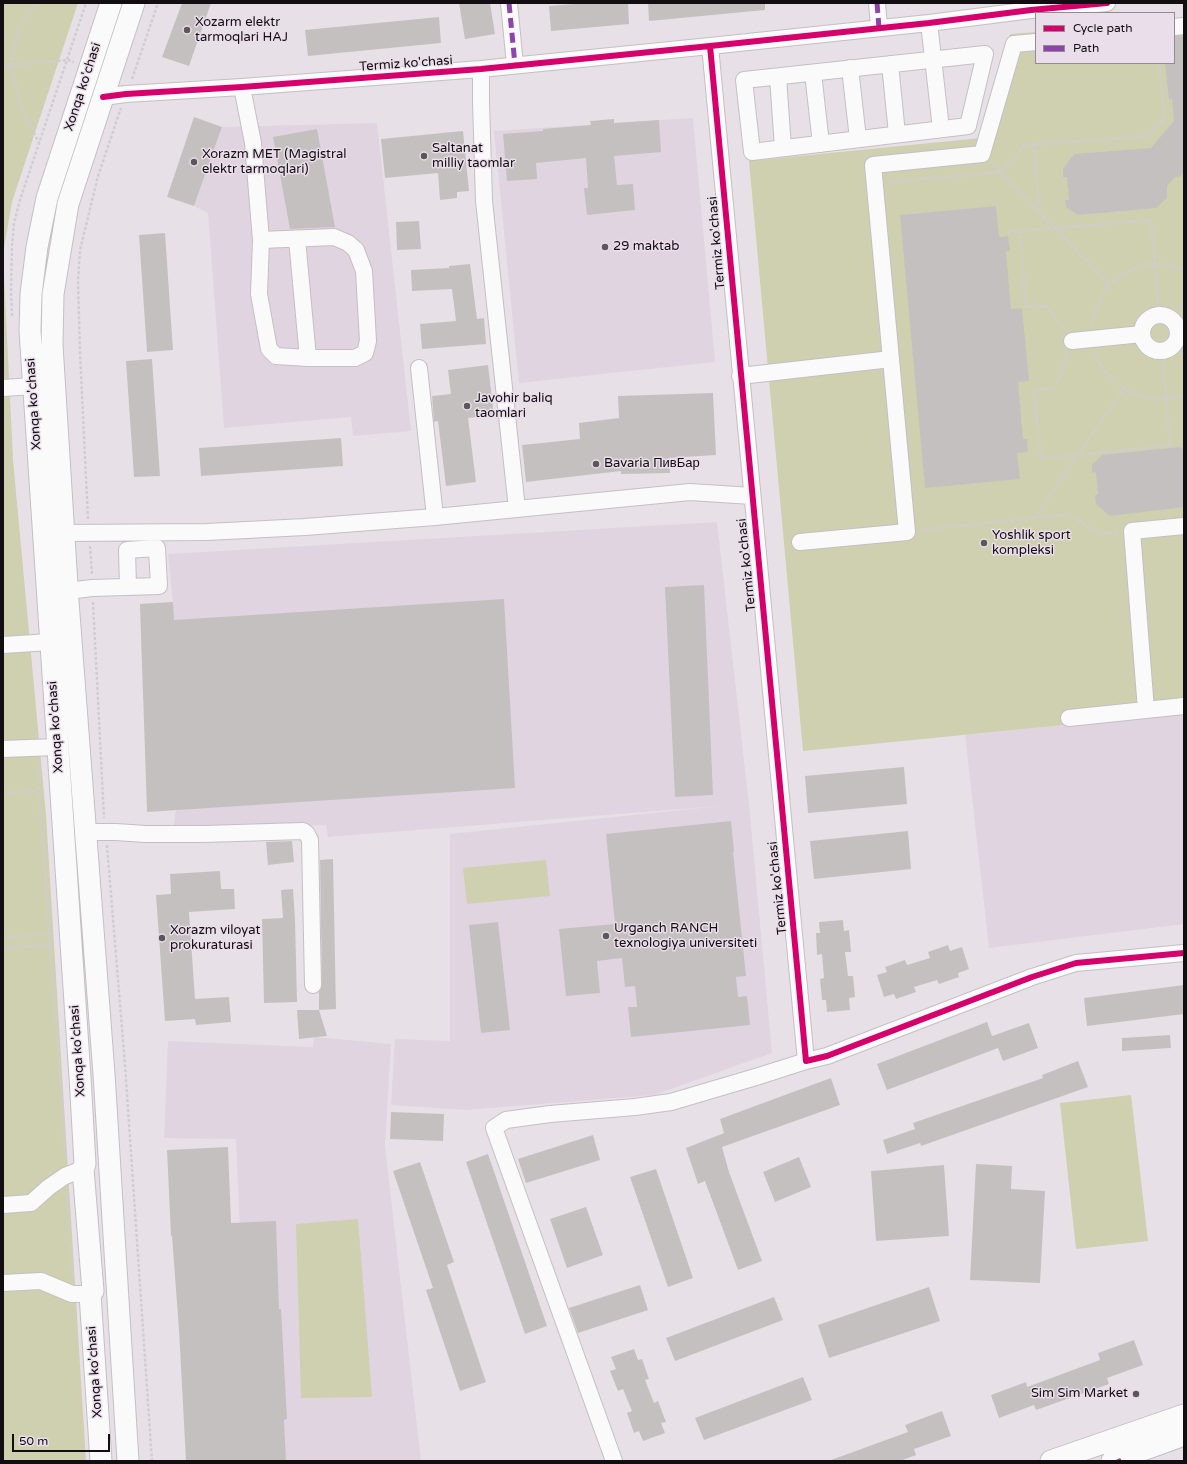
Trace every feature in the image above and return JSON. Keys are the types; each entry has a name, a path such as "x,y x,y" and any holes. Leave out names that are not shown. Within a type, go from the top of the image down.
{"main road":[{"name":"Xonqa ko'chasi","path":"111,3 47,198 37,247 31,294 30,331 33,386 61,598 96,832 104,1074 128,1461"},
{"name":"Xonqa ko'chasi","path":"101,1461 90,1294 93,1291 83,1169 85,1164 80,1077 50,642 61,598 64,533 52,345 53,294 68,204 134,3"},
{"path":"80,1077 104,1074"},
{"path":"1051,1461 1184,1415"},
{"path":"1116,1460 1184,1435"}],"street":[{"path":"509,3 515,65"},
{"path":"877,3 879,28"},
{"name":"Termiz ko'chasi","path":"103,97 126,94 481,69 879,28 929,22 1031,6 1107,3"},
{"path":"929,22 941,129"},
{"path":"800,542 907,532 876,183 873,165 982,154 1014,44 1035,42"},
{"name":"Termiz ko'chasi","path":"710,46 740,376 806,1061"},
{"path":"985,54 968,126 752,152 744,80 933,59 985,54"},
{"path":"890,64 897,134"},
{"path":"850,68 858,139"},
{"path":"481,69 480,102 484,201 517,509"},
{"path":"814,72 822,144"},
{"path":"778,77 783,148"},
{"path":"242,87 253,142 261,240 259,294 269,349 276,356 308,358 355,358 365,353 368,341 364,271 356,250 348,243 334,237 261,240"},
{"path":"298,239 308,358"},
{"path":"1150,318 1173,334 1151,348 1146,344 1142,334 1145,323 1150,318"},
{"path":"1072,341 1142,334"},
{"path":"740,376 891,360"},
{"path":"419,368 435,517"},
{"path":"3,388 33,386"},
{"path":"64,533 207,532 305,527 435,517 690,492 752,496"},
{"path":"1146,710 1132,531 1184,526"},
{"path":"61,598 92,588 128,587"},
{"path":"3,645 50,642"},
{"path":"1069,718 1184,706"},
{"path":"3,749 57,747"},
{"path":"96,832 204,834 303,831 307,834 310,840 313,985"},
{"path":"614,1461 494,1128 506,1120 671,1102 827,1056 1032,976 1076,962 1184,953"},
{"path":"3,1205 31,1203 49,1187 65,1176 83,1169"},
{"path":"3,1283 41,1281 72,1294 90,1294"}],"path":[{"path":"36,3 19,26 11,65 20,104 39,144"},
{"path":"152,1461 126,1065 96,832 92,588 80,353 78,281 80,250 98,176 158,3"},
{"path":"3,66 68,60"},
{"path":"876,183 1001,172 1025,145 1146,136 1164,120 1158,64"},
{"path":"1034,144 1039,211"},
{"path":"982,154 1109,284"},
{"path":"1008,232 1151,220 1173,334 1170,445 1041,459 1034,390 1055,388 1072,341 1046,306 1026,308 1020,231"},
{"path":"1173,334 1184,301"},
{"path":"1035,518 1124,388"},
{"path":"907,532 1069,514 1099,534 1132,531"},
{"path":"3,793 39,791"},
{"path":"3,937 50,934"},
{"path":"3,948 50,945"}],"shaded area":[{"name":"29 maktab","path":"693,118 715,362 519,383 494,131"},
{"path":"377,123 411,431 353,436 351,417 224,428 208,213 194,206 222,127"},
{"path":"717,522 749,804 772,1053 654,1095 465,1110 391,1105 395,1039 450,1041 450,834 720,806 328,837 326,825 173,833 176,809 143,699 140,604 173,602 168,554"},
{"path":"1184,713 1184,924 989,948 965,735"},
{"path":"314,1037 391,1044 385,1146 421,1461 250,1461 236,1139 164,1138 168,1041 313,1047"}],"green space":[{"path":"3,3 78,3 12,202 3,254"},
{"name":"Yoshlik sport kompleksi","path":"1184,19 1184,713 803,751 749,161 981,138 1010,34 1035,32 1035,64 1175,64 1175,20"},
{"path":"3,254 13,460 46,815 86,1461 3,1461"},
{"path":"546,860 550,896 467,904 463,868"},
{"path":"1131,1095 1148,1241 1076,1249 1060,1103"},
{"path":"358,1219 372,1397 301,1398 296,1224"}],"building":[{"name":"Xozarm elektr tarmoqlari HAJ","path":"182,3 211,3 189,66 162,57"},
{"path":"459,3 490,3 495,34 465,39"},
{"path":"587,3 628,3 629,24 551,31 549,6"},
{"path":"648,3 765,3 765,10 649,21"},
{"path":"439,17 441,43 308,56 305,30"},
{"path":"1175,36 1184,36 1184,172 1181,176 1175,177 1167,186 1167,198 1156,208 1078,215 1066,207 1065,200 1069,200 1067,177 1063,177 1063,169 1074,154 1151,148 1174,121 1172,99 1169,100 1165,64 1175,64"},
{"name":"Xorazm MET (Magistral elektr tarmoqlari)","path":"194,117 222,127 194,206 167,197"},
{"path":"614,119 614,123 659,120 661,152 614,156 617,185 633,184 635,210 587,215 584,188 588,188 586,158 536,163 537,179 507,181 503,134 591,125 590,121"},
{"path":"317,129 335,227 290,229 273,137"},
{"name":"Saltanat milliy taomlar","path":"463,131 469,191 457,192 457,198 440,200 438,173 385,178 381,139"},
{"path":"996,206 999,237 1008,236 1010,251 1006,252 1011,309 1022,308 1029,381 1018,382 1023,439 1027,439 1028,452 1017,453 1020,479 925,488 900,215"},
{"path":"419,221 421,249 397,250 396,222"},
{"path":"165,233 173,350 147,352 139,235"},
{"path":"470,264 477,319 484,318 486,344 422,349 420,324 456,321 452,289 412,291 411,270 449,268 449,266"},
{"path":"152,359 160,476 134,477 126,361"},
{"path":"488,365 494,415 468,418 476,482 446,486 438,421 434,422 432,396 451,394 448,370"},
{"path":"713,393 716,455 669,458 670,473 621,474 621,471 526,482 522,445 580,439 579,423 619,418 618,396"},
{"path":"341,438 343,466 201,476 199,448"},
{"path":"1180,447 1184,450 1184,507 1110,516 1096,504 1095,495 1098,495 1096,472 1092,473 1092,465 1102,455"},
{"path":"704,585 713,795 675,797 665,587"},
{"path":"504,599 515,788 147,812 140,604 173,602 174,620"},
{"path":"904,767 907,804 808,813 805,776"},
{"path":"731,821 746,976 736,977 738,997 747,996 750,1025 631,1037 628,1007 637,1007 635,986 625,987 622,958 597,961 600,993 566,996 559,929 615,924 606,834"},
{"path":"908,831 911,869 814,879 810,841"},
{"path":"292,841 294,862 268,865 266,842"},
{"path":"333,859 336,1009 319,1010 319,992 322,985 320,860"},
{"path":"220,871 221,889 234,889 235,909 189,912 195,999 229,997 231,1022 196,1025 195,1019 165,1021 156,895 171,894 170,874"},
{"path":"293,889 297,1002 264,1003 262,919 283,918 281,890"},
{"path":"843,920 844,931 849,930 851,952 845,952 848,976 853,976 855,997 849,998 850,1010 827,1012 826,1000 822,1000 820,979 824,978 822,954 817,955 816,933 820,933 819,922"},
{"path":"498,922 510,1030 481,1033 469,925"},
{"path":"948,945 950,951 962,947 969,969 958,973 959,977 939,984 937,980 914,987 916,992 896,999 894,994 884,997 877,975 887,972 885,967 905,960 907,965 930,958 928,952"},
{"path":"1184,985 1184,1014 1087,1026 1084,998"},
{"path":"297,1010 319,1010 327,1036 299,1039"},
{"path":"987,1022 992,1036 1029,1023 1038,1048 1003,1061 998,1048 887,1090 877,1064"},
{"path":"1170,1035 1171,1048 1122,1051 1122,1038"},
{"path":"1078,1061 1088,1087 921,1146 920,1143 887,1154 883,1140 915,1129 913,1123 1043,1078 1042,1075"},
{"path":"831,1078 840,1105 722,1147 729,1172 762,1261 738,1270 705,1181 698,1184 686,1148 724,1133 720,1119"},
{"path":"391,1112 444,1114 443,1141 390,1139"},
{"path":"593,1135 600,1160 526,1183 518,1159"},
{"path":"228,1147 231,1223 276,1221 279,1309 281,1309 287,1419 284,1420 286,1461 186,1461 179,1330 171,1236 167,1150"},
{"path":"488,1154 547,1326 525,1334 466,1162"},
{"path":"799,1157 811,1187 775,1202 763,1172"},
{"path":"420,1162 454,1262 447,1265 486,1382 460,1391 426,1290 433,1288 393,1171"},
{"path":"976,1164 1012,1166 1011,1189 1045,1191 1040,1283 970,1280"},
{"path":"944,1165 949,1236 876,1241 871,1171"},
{"path":"656,1169 693,1278 668,1287 630,1177"},
{"path":"586,1207 603,1255 567,1268 550,1219"},
{"path":"640,1285 648,1310 578,1333 569,1308"},
{"path":"929,1287 940,1321 829,1358 818,1325"},
{"path":"774,1297 783,1320 675,1361 666,1338"},
{"path":"1134,1340 1143,1365 1107,1378 1109,1384 1036,1410 1034,1405 999,1418 991,1395 1026,1382 1027,1387 1100,1360 1098,1353"},
{"path":"634,1349 638,1360 642,1359 649,1379 645,1380 654,1403 658,1401 666,1422 661,1423 665,1433 643,1441 639,1431 634,1433 627,1413 632,1411 623,1389 618,1391 610,1371 616,1369 611,1357"},
{"path":"803,1377 812,1400 704,1440 695,1418"},
{"path":"942,1411 951,1436 914,1449 916,1455 900,1461 831,1460 908,1432 905,1425"}],"marked path":[{"path":"509,3 515,65"},
{"path":"877,3 879,28"}],"cycle path":[{"path":"103,97 126,94 481,69 929,23 1031,10 1107,3"},
{"path":"710,46 806,1061 827,1056 1032,977 1076,963 1184,953"}],"place":[{"name":"Xozarm elektr tarmoqlari HAJ","path":"187,30"},
{"name":"Saltanat milliy taomlar","path":"424,156"},
{"name":"Xorazm MET (Magistral elektr tarmoqlari)","path":"194,162"},
{"name":"29 maktab","path":"605,247"},
{"name":"Javohir baliq taomlari","path":"467,406"},
{"name":"Bavaria ПивБар","path":"596,464"},
{"name":"Yoshlik sport kompleksi","path":"984,543"},
{"name":"Urganch RANCH texnologiya universiteti","path":"606,936"},
{"name":"Xorazm viloyat prokuraturasi","path":"162,938"},
{"name":"Sim Sim Market","path":"1136,1394"}]}
